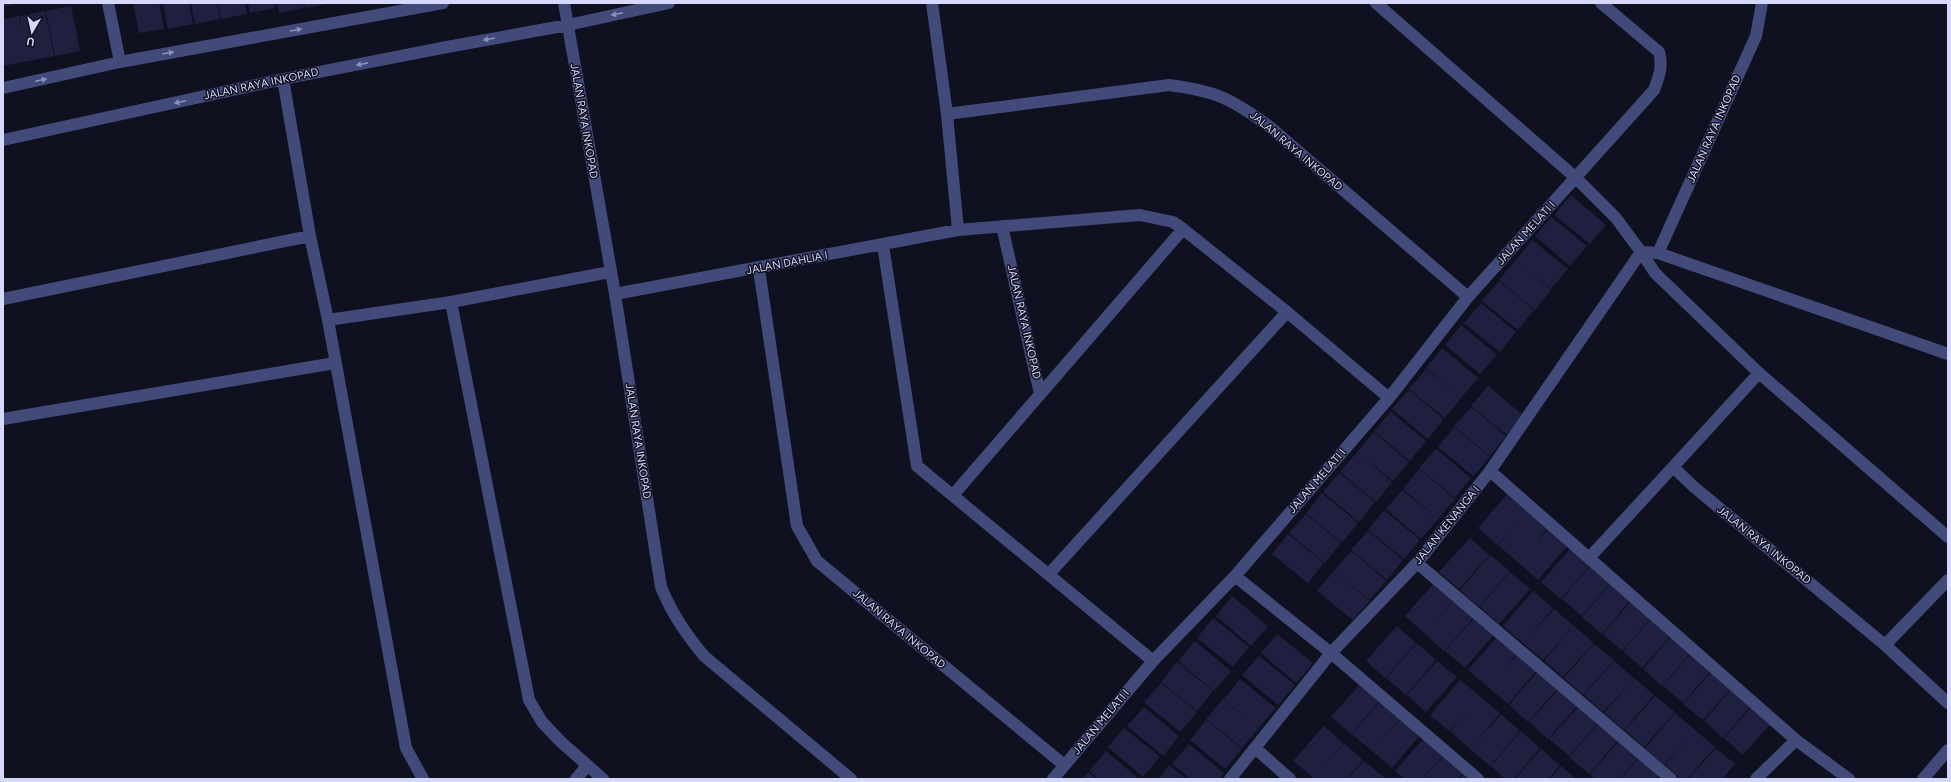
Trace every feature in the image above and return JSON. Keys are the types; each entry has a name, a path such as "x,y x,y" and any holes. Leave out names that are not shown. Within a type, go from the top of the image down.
{"street":[{"path":"108,3 120,62"},
{"path":"3,88 120,62 443,3"},
{"name":"JALAN RAYA INKOPAD","path":"564,3 615,294 661,587 671,611 685,634 704,656 851,779"},
{"name":"JALAN RAYA INKOPAD","path":"3,140 283,80 447,47 568,26 669,3"},
{"path":"932,3 947,114 958,230 1140,215 1173,222 1183,228 1287,312 1389,398"},
{"path":"1376,3 1576,178 1616,218 1655,273 1759,373 1948,537"},
{"path":"1576,178 1654,90 1662,61 1659,52 1601,3"},
{"name":"JALAN RAYA INKOPAD","path":"1658,253 1756,36 1762,3"},
{"path":"283,80 310,236 328,320 406,748 423,779"},
{"name":"JALAN RAYA INKOPAD","path":"947,114 1169,85 1197,89 1219,95 1242,107 1270,127 1468,297"},
{"name":"JALAN MELATI I","path":"1053,779 1153,661 1234,576 1389,398 1468,297 1576,178"},
{"name":"JALAN RAYA INKOPAD","path":"1002,226 1040,394"},
{"name":"JALAN RAYA INKOPAD","path":"954,494 1183,228"},
{"name":"JALAN DAHLIA I","path":"615,294 759,269 958,230"},
{"path":"3,299 310,236"},
{"path":"883,245 917,466 954,494 1153,661"},
{"path":"1641,252 1658,253 1948,354"},
{"name":"JALAN KENANGA I","path":"1230,779 1331,653 1417,563 1490,471 1641,252"},
{"name":"JALAN RAYA INKOPAD","path":"759,269 796,526 804,542 817,561 1064,765"},
{"path":"328,320 451,302 610,272"},
{"path":"451,302 529,700 542,722 587,766 603,779"},
{"path":"1049,574 1287,312"},
{"path":"3,419 335,363"},
{"path":"1589,558 1759,373"},
{"name":"JALAN RAYA INKOPAD","path":"1673,467 1694,487 1886,645 1948,703"},
{"path":"1490,471 1796,740 1849,779"},
{"path":"1417,563 1671,779"},
{"path":"1234,576 1331,653 1478,779"},
{"path":"1886,645 1948,580"},
{"path":"1756,779 1796,740"},
{"path":"1255,748 1290,779"},
{"path":"1923,779 1948,750"},
{"path":"576,779 587,766"}],"building":[{"path":"3,3 17,3 17,4 3,7"},
{"path":"133,3 159,3 164,29 139,33"},
{"path":"163,3 189,3 193,24 168,29"},
{"path":"191,3 217,3 220,19 195,24"},
{"path":"218,3 245,3 247,14 221,19"},
{"path":"248,3 274,3 275,8 250,13"},
{"path":"277,3 303,3 304,8 279,13"},
{"path":"304,3 326,3 326,4 305,8"},
{"path":"71,6 80,51 55,56 46,11"},
{"path":"45,11 54,56 3,66 3,19 19,16 22,31 20,16"},
{"path":"1571,195 1606,225 1590,244 1554,215"},
{"path":"1551,217 1587,246 1570,266 1535,236"},
{"path":"1532,240 1568,269 1551,289 1516,260"},
{"path":"1516,260 1551,290 1535,310 1499,280"},
{"path":"1499,281 1534,310 1518,330 1482,301"},
{"path":"1481,303 1516,332 1500,352 1464,323"},
{"path":"1461,325 1497,355 1480,374 1445,345"},
{"path":"1442,348 1478,378 1461,398 1426,368"},
{"path":"1426,369 1461,398 1445,418 1409,389"},
{"path":"1488,386 1523,415 1507,435 1471,406"},
{"path":"1409,390 1444,419 1428,439 1392,409"},
{"path":"1471,407 1506,436 1490,456 1454,426"},
{"path":"1391,412 1426,441 1410,461 1374,431"},
{"path":"1454,427 1490,457 1473,476 1438,447"},
{"path":"1374,432 1409,462 1393,481 1357,452"},
{"path":"1436,449 1471,478 1455,498 1419,468"},
{"path":"1357,452 1392,482 1376,502 1340,472"},
{"path":"1419,469 1455,499 1438,519 1403,489"},
{"path":"1339,473 1375,502 1359,522 1323,492"},
{"path":"1402,490 1438,519 1421,539 1386,509"},
{"path":"1322,493 1358,523 1342,543 1306,513"},
{"path":"1508,493 1548,527 1536,543 1549,528 1568,545 1538,580 1498,545 1518,522 1497,545 1478,528"},
{"path":"1384,510 1420,540 1404,559 1368,530"},
{"path":"1306,514 1341,543 1325,563 1289,533"},
{"path":"1368,531 1403,560 1387,580 1351,550"},
{"path":"1288,534 1324,563 1308,583 1272,554"},
{"path":"1470,538 1489,555 1459,589 1439,572"},
{"path":"1572,547 1591,564 1561,599 1541,582"},
{"path":"1351,551 1386,581 1370,600 1334,571"},
{"path":"1490,555 1510,571 1479,607 1460,590"},
{"path":"1592,564 1612,581 1582,616 1562,599"},
{"path":"1334,571 1370,601 1353,620 1317,591"},
{"path":"1510,572 1530,589 1499,624 1480,607"},
{"path":"1435,582 1454,599 1430,628 1455,599 1475,616 1444,651 1405,616"},
{"path":"1612,582 1632,598 1602,634 1582,617"},
{"path":"1533,591 1553,608 1528,638 1554,609 1574,626 1543,660 1503,626"},
{"path":"1232,596 1268,626 1251,646 1216,616"},
{"path":"1633,599 1652,616 1622,651 1603,634"},
{"path":"1653,616 1672,634 1642,668 1623,651"},
{"path":"1475,617 1495,633 1465,668 1445,651"},
{"path":"1213,618 1249,647 1233,667 1197,638"},
{"path":"1397,626 1416,643 1385,678 1366,661"},
{"path":"1574,626 1594,643 1563,677 1544,661"},
{"path":"1277,634 1313,663 1296,683 1261,653"},
{"path":"1673,634 1692,651 1662,686 1643,669"},
{"path":"1499,635 1518,652 1506,667 1519,653 1538,669 1508,704 1468,670"},
{"path":"1195,641 1231,671 1214,691 1178,661"},
{"path":"1417,643 1436,660 1406,695 1386,678"},
{"path":"1594,644 1614,660 1583,695 1564,678"},
{"path":"1693,651 1713,668 1683,703 1663,686"},
{"path":"1259,656 1295,685 1278,705 1242,675"},
{"path":"1437,661 1457,677 1426,712 1407,695"},
{"path":"1614,661 1634,678 1603,712 1584,695"},
{"path":"1177,662 1213,691 1197,711 1161,682"},
{"path":"1714,669 1733,686 1703,720 1683,704"},
{"path":"1539,670 1559,687 1528,722 1509,705"},
{"path":"1634,678 1654,695 1624,730 1604,713"},
{"path":"1240,679 1276,708 1242,748 1206,719 1223,699 1253,724 1224,699"},
{"path":"1460,680 1500,713 1470,749 1450,731 1470,708 1449,731 1430,715"},
{"path":"1362,682 1381,699 1351,734 1331,717"},
{"path":"1161,683 1197,712 1180,732 1144,702"},
{"path":"1734,686 1753,703 1723,738 1704,721"},
{"path":"1560,688 1579,704 1548,739 1529,722"},
{"path":"1655,696 1675,712 1644,747 1625,730"},
{"path":"1382,699 1402,716 1372,751 1352,734"},
{"path":"1754,704 1774,720 1743,755 1724,738"},
{"path":"1580,705 1599,722 1569,756 1549,739"},
{"path":"1144,707 1179,736 1163,756 1127,726"},
{"path":"1675,713 1695,730 1664,765 1645,748"},
{"path":"1501,714 1520,731 1490,766 1470,749"},
{"path":"1402,717 1422,733 1392,768 1372,751"},
{"path":"1206,720 1242,749 1225,769 1190,740"},
{"path":"1600,722 1619,739 1589,774 1569,757"},
{"path":"1324,726 1343,743 1323,767 1344,743 1363,760 1347,779 1315,779 1293,761"},
{"path":"1124,728 1160,757 1143,777 1108,747"},
{"path":"1695,730 1715,747 1687,779 1681,779 1665,765"},
{"path":"1521,731 1540,748 1514,779 1505,779 1491,766"},
{"path":"1426,736 1445,753 1422,779 1405,779 1395,771"},
{"path":"1620,740 1640,756 1620,779 1595,779 1590,774"},
{"path":"1189,744 1224,773 1220,779 1191,779 1172,764"},
{"path":"1716,748 1735,764 1722,779 1688,779"},
{"path":"1541,749 1560,765 1549,779 1515,779"},
{"path":"1106,751 1139,779 1099,779 1089,771"},
{"path":"1446,753 1466,770 1457,779 1423,779"},
{"path":"1640,757 1660,774 1655,779 1621,779"},
{"path":"1364,761 1384,777 1382,779 1348,779"},
{"path":"1169,765 1186,779 1158,779"},
{"path":"1561,766 1576,779 1550,779"},
{"path":"1466,770 1476,779 1459,779"},
{"path":"1088,772 1097,779 1082,779"}]}
